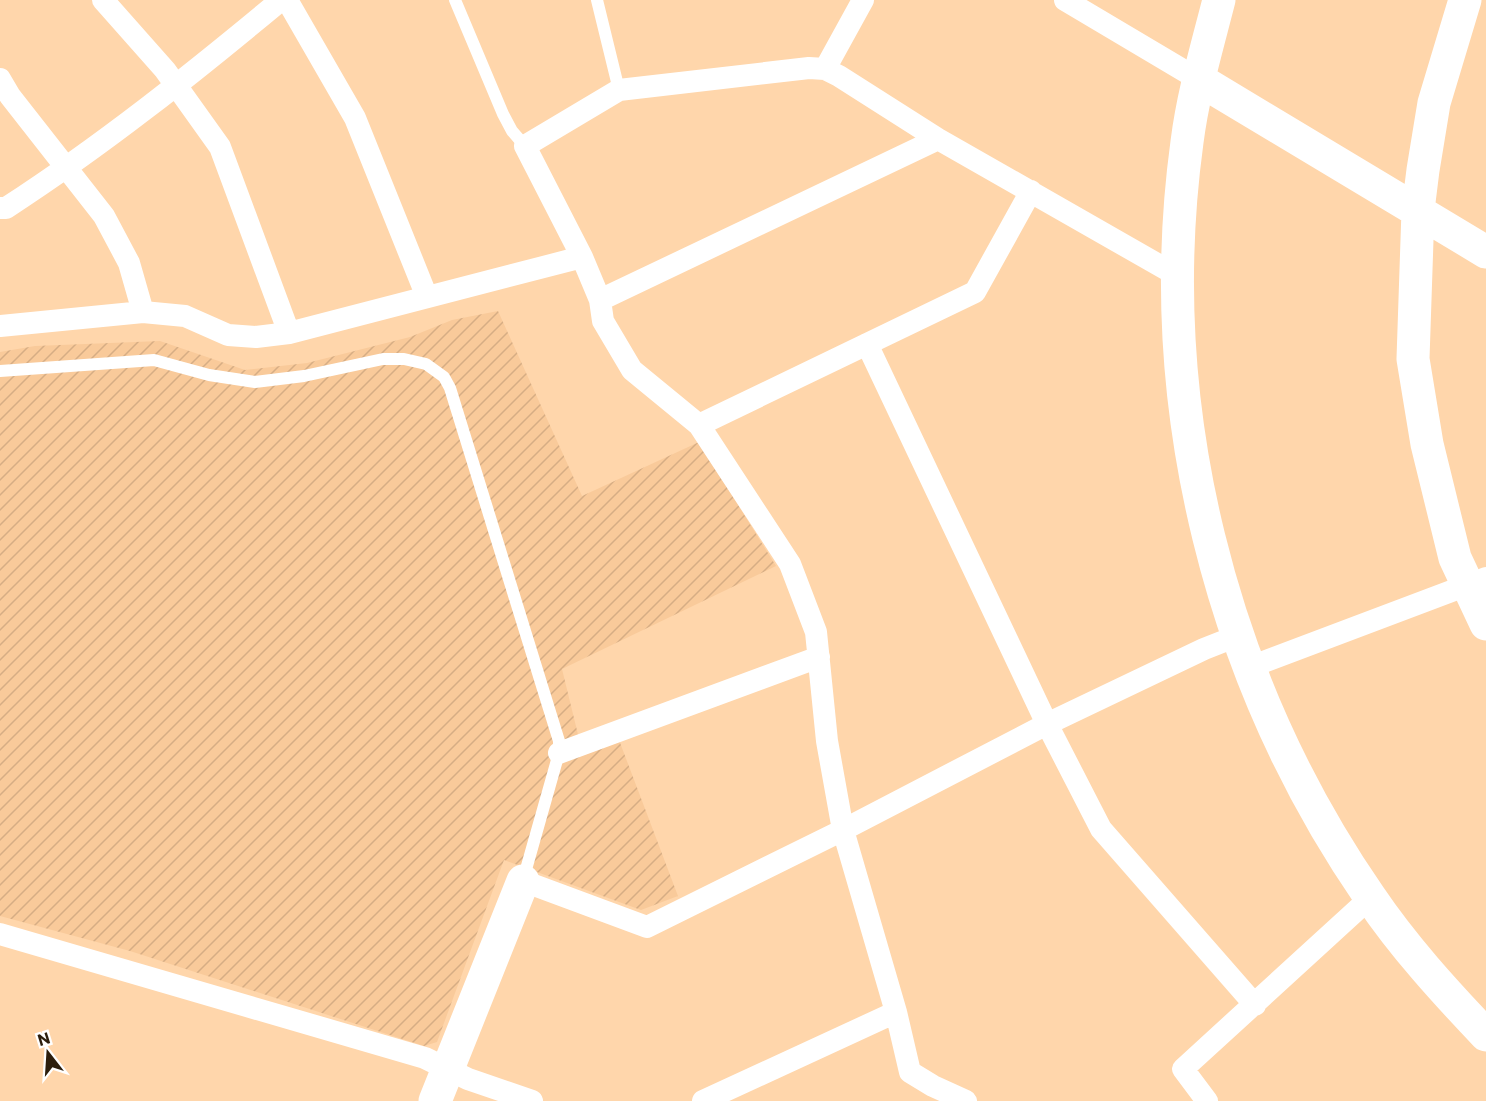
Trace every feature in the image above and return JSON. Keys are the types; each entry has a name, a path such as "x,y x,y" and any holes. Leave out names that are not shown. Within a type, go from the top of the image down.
{"street":[{"path":"102,0 178,86 220,147 289,333"},
{"path":"0,208 6,208 68,168 178,86 281,0"},
{"path":"287,0 355,118 427,297"},
{"path":"825,69 863,0"},
{"path":"1065,0 1486,252"},
{"path":"1220,0 1198,79 1186,142 1178,276 1183,395 1205,524 1237,636 1293,765 1327,829 1370,898 1405,943 1486,1035"},
{"path":"1465,0 1434,103 1418,210 1413,359 1427,444 1455,558 1477,581 1486,624"},
{"path":"966,1101 930,1094 910,1072 896,1012 843,830 827,741 816,632 790,564 699,424 632,370 603,321 600,300 582,257 525,146 619,90 809,68 825,69 938,139 1178,276"},
{"path":"0,79 10,96 104,216 129,263 143,312"},
{"path":"600,300 938,139"},
{"path":"699,424 975,292 1031,191"},
{"path":"0,326 143,312 185,316 228,335 256,338 289,333 582,257"},
{"path":"867,344 1047,724 1101,828 1255,1005"},
{"path":"1250,668 1477,581"},
{"path":"435,1101 523,881 647,927 843,830 1047,724 1203,649 1237,636"},
{"path":"559,753 819,657"},
{"path":"1208,1101 1183,1069 1370,898"},
{"path":"0,934 425,1058 447,1069 532,1101"},
{"path":"704,1101 896,1012"}],"lane":[{"path":"455,0 503,114 512,131 525,146"},
{"path":"597,0 619,90"},
{"path":"0,371 154,360 209,375 255,381 304,376 383,359 426,364 444,377 450,388 557,730 559,753 523,881"}],"shaded area":[{"path":"498,311 582,496 699,442 776,566 562,669 583,755 619,740 678,896 641,910 504,860 437,1042 424,1046 130,951 0,916 0,352 35,346 160,341 245,370 307,363 410,337 452,320"}]}
